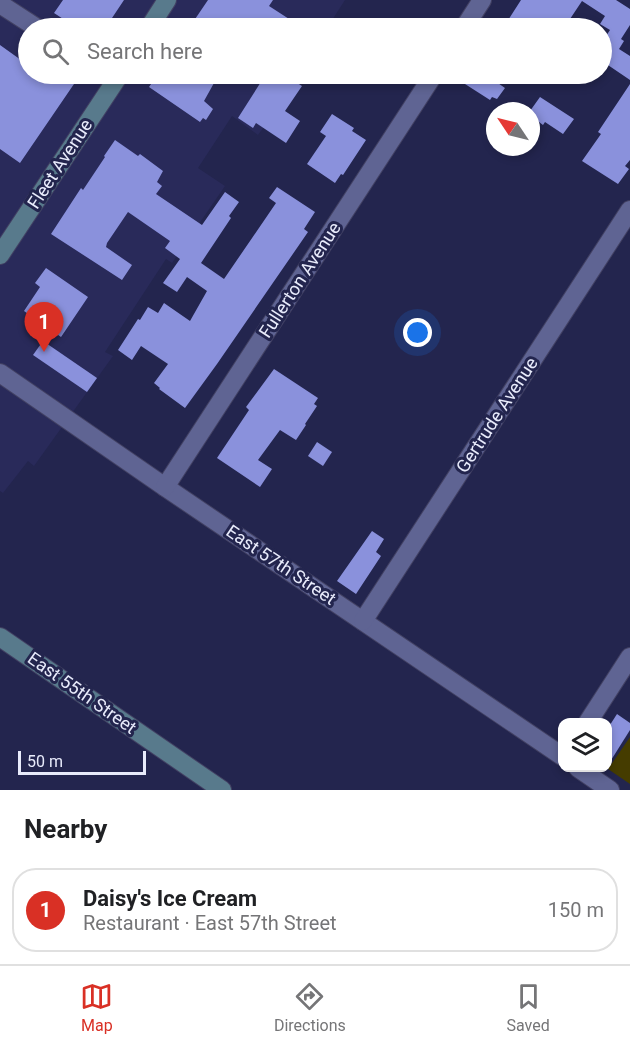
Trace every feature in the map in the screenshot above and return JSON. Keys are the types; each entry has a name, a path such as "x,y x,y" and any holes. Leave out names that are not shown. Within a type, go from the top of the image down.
{"street":[{"path":"155,18 167,0"},
{"path":"470,18 482,0"},
{"path":"0,4 22,18"},
{"name":"Fleet Avenue","path":"0,255 107,84"},
{"name":"Fullerton Avenue","path":"165,487 427,84"},
{"name":"Gertrude Avenue","path":"363,621 630,210"},
{"name":"East 57th Street","path":"0,373 558,753"},
{"name":"East 55th Street","path":"0,637 222,790"},
{"path":"591,718 630,657"},
{"path":"584,772 610,790"}],"shaded area":[{"path":"0,0 345,0 333,18 18,18 18,84 284,84 274,99 281,103 258,135 232,116 198,168 225,186 172,263 166,259 105,352 113,356 34,466 28,461 3,493 0,491"},
{"path":"630,737 630,784 612,772 612,763"}],"building":[{"path":"63,0 124,0 112,18 62,18 54,13"},
{"path":"208,0 273,0 269,6 288,18 196,18"},
{"path":"521,0 616,0 630,9 630,25 621,39 624,41 619,49 630,56 630,80 612,68 612,18 604,18 605,16 582,1 571,18 509,18"},
{"path":"0,45 18,58 18,84 74,84 20,163 0,149"},
{"path":"151,84 213,84 204,101 213,109 206,120 203,118 200,122 149,87"},
{"path":"260,84 299,84 302,86 285,111 300,121 286,143 256,123 253,128 238,118"},
{"path":"465,84 499,84 505,88 497,99 492,97 490,100"},
{"path":"630,84 630,160 625,166 629,169 618,184 582,161 601,134 598,132"},
{"path":"540,97 574,119 563,134 545,122 543,125 540,123 540,102 536,102"},
{"path":"332,114 354,128 352,131 366,140 343,175 341,174 335,183 307,164 326,136 320,132"},
{"path":"115,140 138,156 140,154 163,171 157,182 162,186 156,194 202,225 225,192 239,202 201,263 224,279 276,203 269,198 277,187 315,212 304,229 308,232 185,408 154,383 168,364 141,346 132,360 118,350 148,307 158,313 164,303 190,321 207,291 187,277 177,292 163,283 180,259 165,248 170,241 128,212 106,247 132,265 122,280 51,234"},
{"path":"46,268 88,297 61,337 24,311 40,287 35,283"},
{"path":"43,341 97,378 87,392 33,355"},
{"path":"274,369 318,398 314,404 317,406 296,440 280,430 258,460 272,469 260,487 217,458 249,410 246,407"},
{"path":"317,442 332,452 323,466 308,456"},
{"path":"372,531 384,539 376,552 381,556 356,594 337,581"},
{"path":"617,714 630,723 630,730 612,759 612,722"}],"place":[{"name":"Daisy's Ice Cream","path":"44,352"}]}
